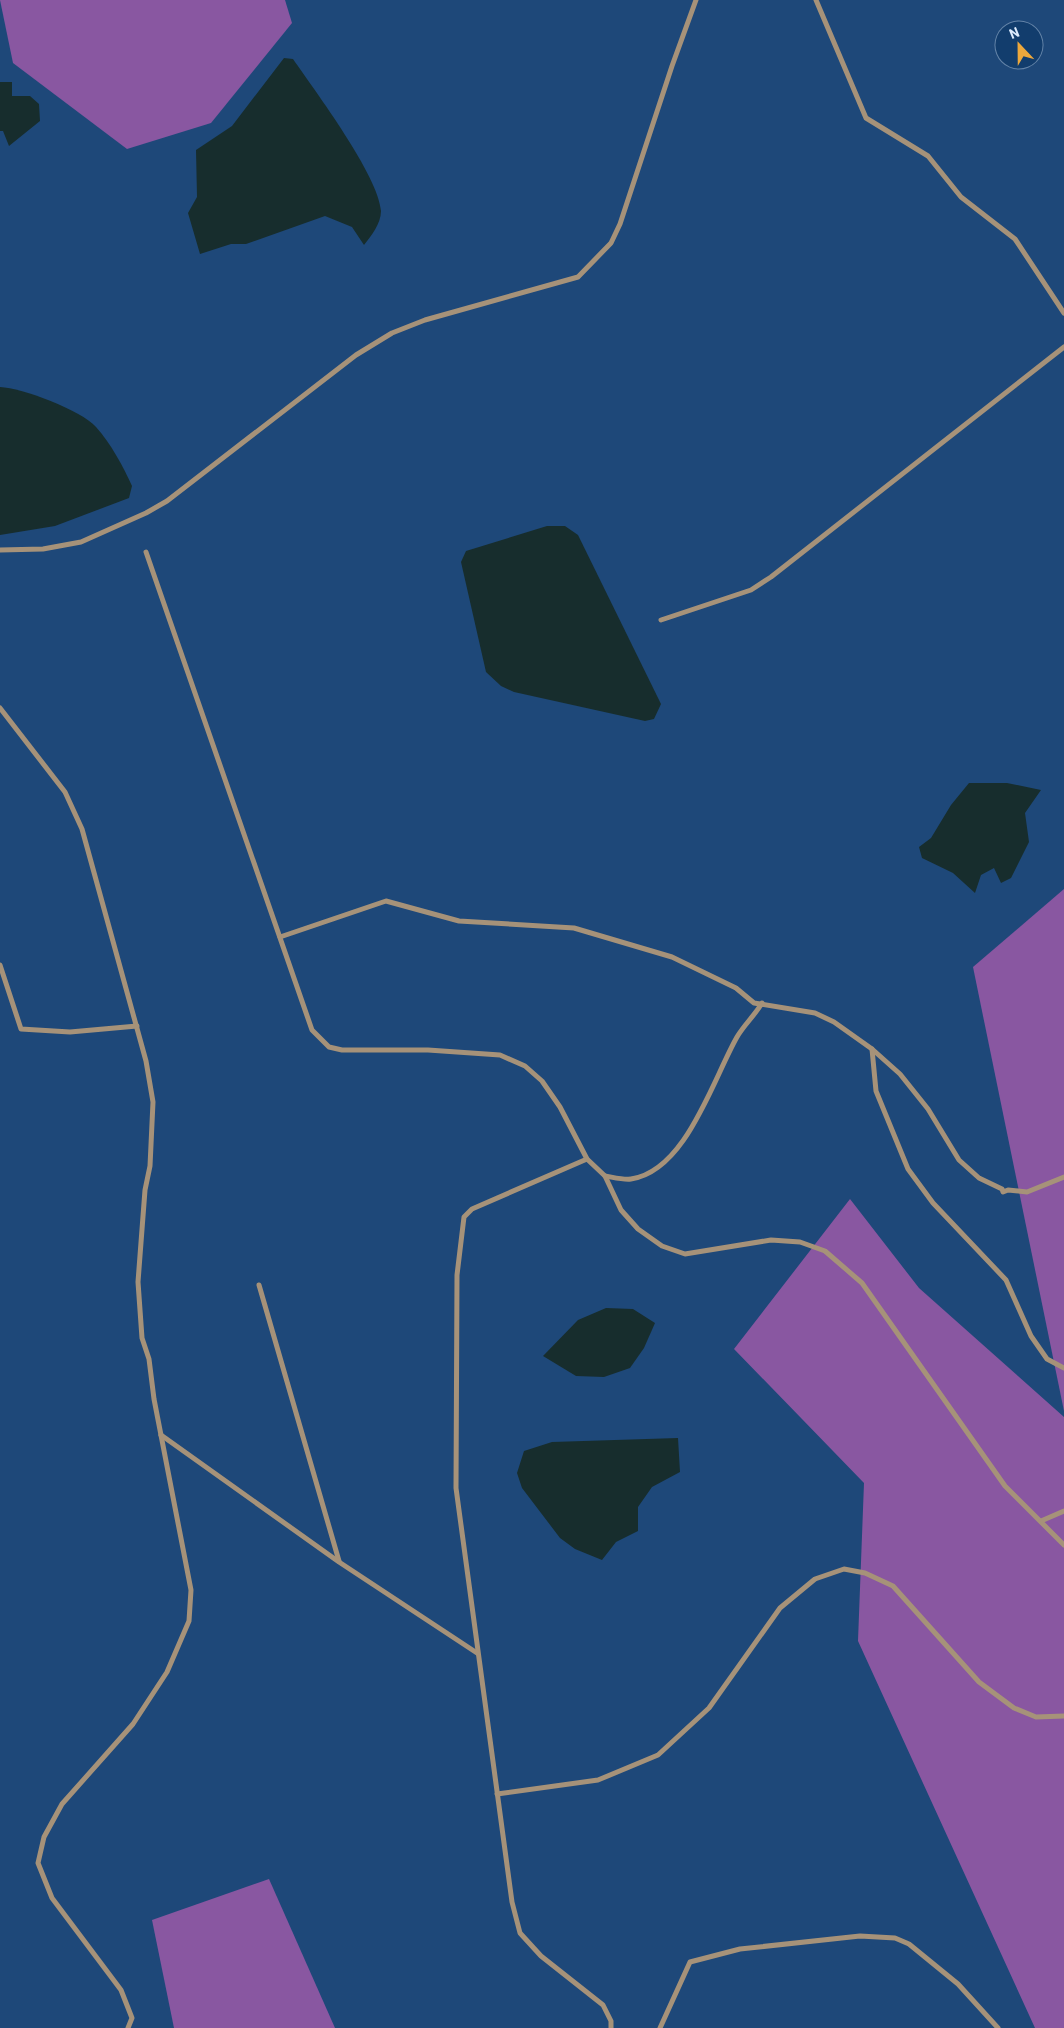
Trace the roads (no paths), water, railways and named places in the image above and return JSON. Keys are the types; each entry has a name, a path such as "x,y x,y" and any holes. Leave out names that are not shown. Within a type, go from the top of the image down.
{"street":[{"path":"0,550 43,550 81,542 108,532 167,501 356,355 392,333 425,320 578,277 611,243 620,224 672,66 696,0"},
{"path":"816,0 866,118 928,156 961,197 1015,239 1064,313"},
{"path":"661,620 751,590 1064,347"},
{"path":"146,552 312,1030 329,1047 342,1050 428,1050 500,1055 525,1066 542,1081 560,1107 587,1160 604,1176 622,1210 638,1229 662,1246 685,1254 771,1240 800,1242 826,1251 862,1282 1005,1486 1064,1545"},
{"path":"0,708 65,792 82,830 137,1026 153,1102 150,1166 145,1190 138,1282 142,1338 149,1359 161,1435 191,1590 188,1621 167,1672 133,1724 62,1804 44,1837 38,1864 52,1898 121,1990 132,2018 128,2028"},
{"path":"280,937 386,901 459,921 574,928 672,957 736,988 754,1003 815,1013 834,1022 872,1049 900,1074 928,1109 959,1160 979,1178 1002,1189 1003,1192 1008,1190 1027,1192 1064,1177"},
{"path":"0,966 21,1028 70,1032 137,1026"},
{"path":"604,1176 631,1179 655,1170 668,1161 687,1136 738,1035 753,1018 762,1003"},
{"path":"872,1049 876,1091 908,1168 932,1202 1006,1280 1030,1336 1047,1358 1064,1368"},
{"path":"587,1160 472,1209 464,1217 457,1275 456,1488 512,1902 520,1933 541,1956 603,2005 611,2021 611,2028"},
{"path":"259,1285 339,1562"},
{"path":"161,1435 339,1562 477,1653"},
{"path":"1041,1521 1064,1511"},
{"path":"497,1794 598,1780 658,1755 709,1708 780,1608 815,1579 844,1569 865,1573 893,1586 979,1682 1014,1708 1036,1718 1064,1716"},
{"path":"660,2028 690,1962 740,1949 860,1936 895,1938 908,1944 958,1984 998,2028"}]}
